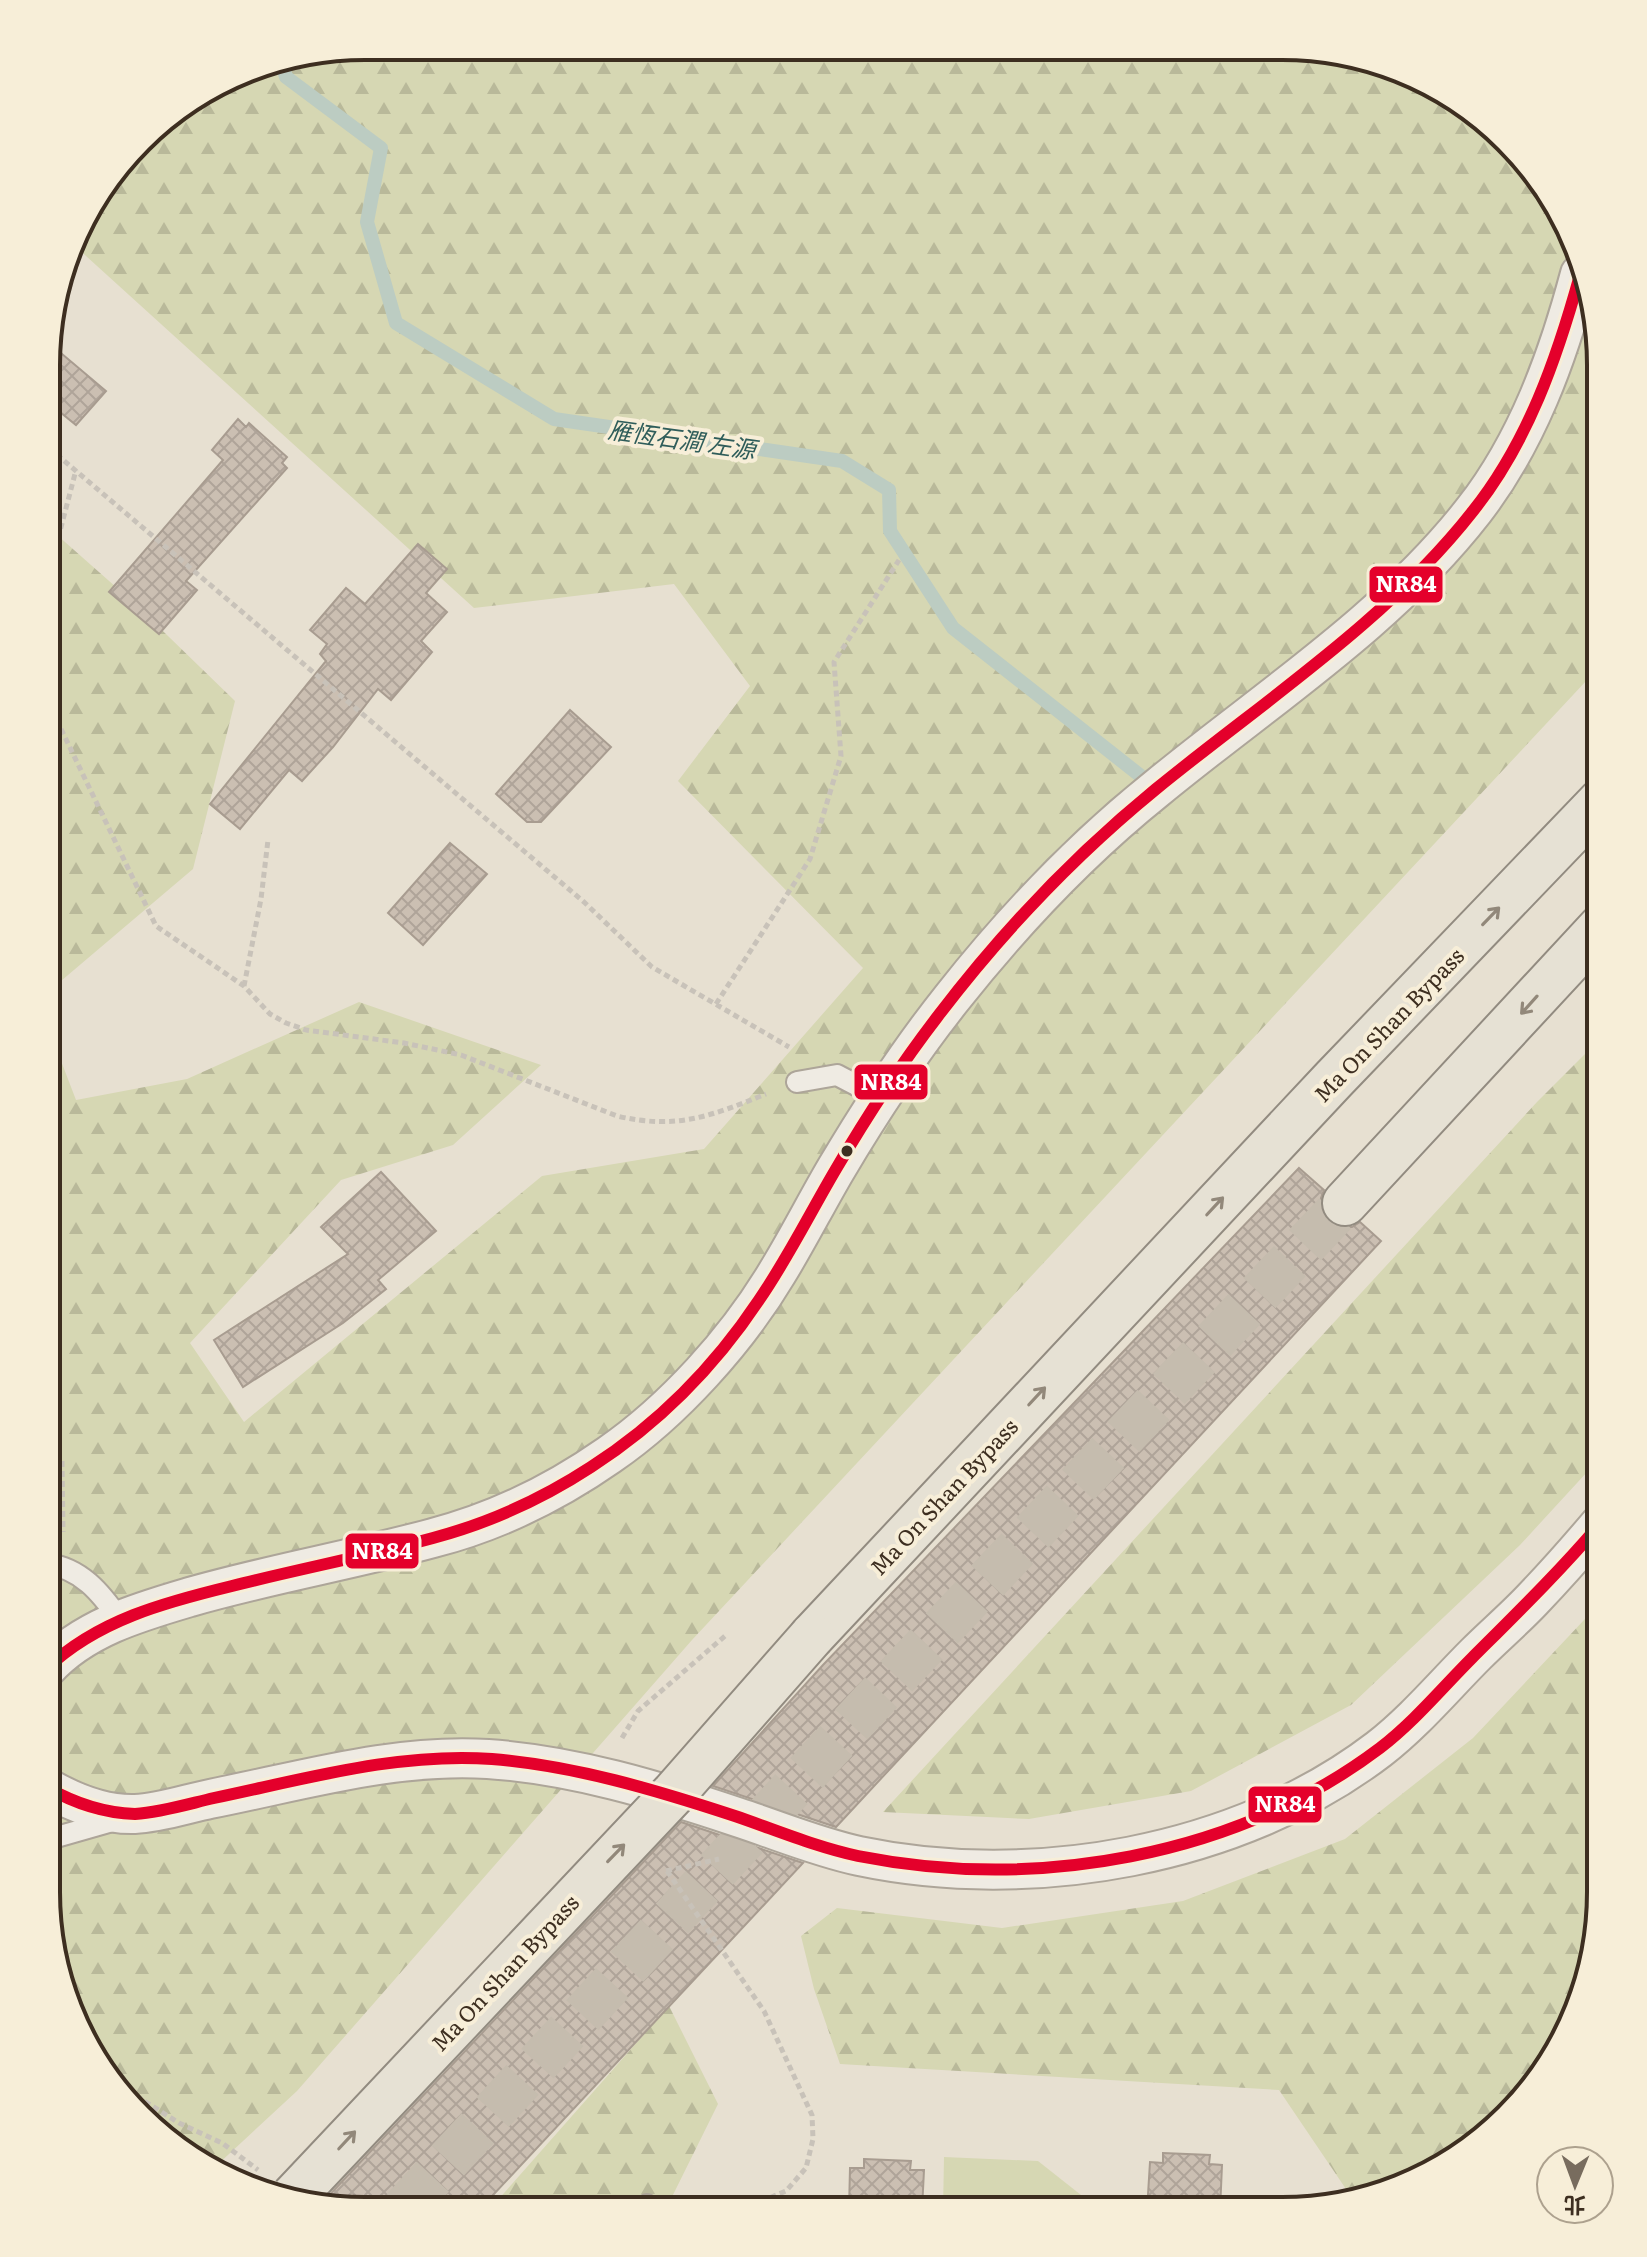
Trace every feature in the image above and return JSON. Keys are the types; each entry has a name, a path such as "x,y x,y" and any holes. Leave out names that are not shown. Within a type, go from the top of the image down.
{"main road":[{"name":"Ma On Shan Bypass","path":"284,2186 674,1793 812,1636 1323,1091 1587,816"},
{"path":"1345,1203 1587,942"}],"street":[{"path":"60,1657 75,1645 120,1620 211,1591 435,1538 484,1522 573,1478 613,1453 679,1395 755,1307 881,1098 987,954 1091,843 1367,621 1454,535 1500,471 1533,408 1549,372 1577,285"},
{"path":"60,1794 82,1804 135,1814 332,1773 412,1761 487,1759 601,1775 844,1852 905,1864 1018,1869 1069,1866 1173,1846 1218,1833 1301,1797 1379,1748 1424,1709 1531,1601 1587,1539"}],"lane":[{"path":"797,1082 837,1075 881,1098"},
{"path":"60,1568 89,1582 120,1620"},
{"path":"60,1836 135,1814"}],"path":[{"path":"60,457 584,902 652,967 837,1075"},
{"path":"60,531 76,470"},
{"path":"716,1004 810,859 841,756 834,662 899,560"},
{"path":"60,727 156,926 244,986 270,1014 296,1027 461,1055 636,1121 655,1123 707,1116 797,1082"},
{"path":"244,986 261,899 268,840"},
{"path":"62,1461 63,1538"},
{"path":"601,1775 638,1711 725,1636"},
{"path":"667,1871 764,2011 812,2115 813,2139 806,2168 786,2191 772,2197"},
{"path":"141,2099 179,2123 222,2143 277,2184"}],"green space":[{"path":"365,60 1282,60 1321,63 1361,70 1417,91 1468,123 1498,149 1524,179 1556,230 1577,286 1587,365 1587,680 692,1640 297,2091 221,2161 179,2134 149,2108 111,2061 91,2027 76,1990 63,1931 60,1892 60,1058 76,1100 187,1079 359,1002 541,1065 453,1145 341,1180 190,1343 244,1422 542,1176 704,1149 863,968 678,781 750,686 674,584 474,608 82,252 111,196 149,149 179,123 230,91 286,70"},
{"path":"60,538 134,603 235,701 193,869 60,982"},
{"path":"1587,1052 1587,1472 1520,1545 1351,1705 1191,1791 1029,1819 883,1812 1537,1102"},
{"path":"1587,1617 1587,1892 1577,1971 1556,2027 1524,2078 1498,2108 1468,2134 1417,2166 1347,2190 1279,2090 840,2064 814,1989 801,1936 837,1908 1002,1928 1183,1901 1345,1839 1473,1738"},
{"path":"669,2006 718,2104 672,2197 501,2197"},
{"path":"944,2157 1038,2161 1084,2197 943,2197"}],"building":[{"path":"61,353 106,391 76,425 60,412"},
{"path":"238,419 246,427 249,423 287,457 282,463 287,468 186,581 197,590 159,634 109,592 223,460 212,450"},
{"path":"418,544 447,569 426,593 447,612 421,641 432,652 391,700 378,689 302,781 289,770 240,829 210,804 326,661 320,654 327,644 310,630 346,588 365,604"},
{"path":"570,710 611,747 541,822 527,822 496,794"},
{"path":"450,843 487,874 423,945 388,913"},
{"path":"1299,1168 1324,1190 1321,1210 1329,1222 1340,1227 1352,1227 1360,1222 1381,1241 836,1827 713,1786 823,1665"},
{"path":"381,1172 436,1231 378,1280 386,1289 343,1323 243,1387 214,1340 348,1254 321,1227"},
{"path":"681,1822 803,1863 491,2197 330,2194"},
{"path":"1163,2153 1210,2155 1209,2164 1222,2165 1221,2197 1148,2197 1150,2162 1163,2163"},
{"path":"864,2159 911,2161 910,2170 924,2170 923,2197 849,2197 850,2168 864,2168"}],"waterway":[{"name":"雁恆石澗 左源","path":"284,71 286,77 381,148 367,222 396,323 554,419 842,461 889,490 890,531 953,628 1156,788"}],"tunnel":[{"path":"414,2197 873,1701 1345,1203"}],"transit line":[{"name":"NR84","path":"60,1657 110,1625 158,1606 433,1538 495,1517 572,1479 616,1450 662,1413 704,1371 742,1324 780,1268 872,1110 924,1034 1013,925 1096,841 1156,789 1323,658 1402,589 1473,511 1510,457 1525,428 1551,368 1577,285"},
{"name":"NR84","path":"60,1794 89,1806 135,1814 387,1763 422,1759 492,1759 554,1767 646,1788 858,1856 925,1866 994,1869 1062,1866 1131,1856 1197,1840 1262,1816 1323,1786 1380,1748 1428,1704 1587,1538"}]}
